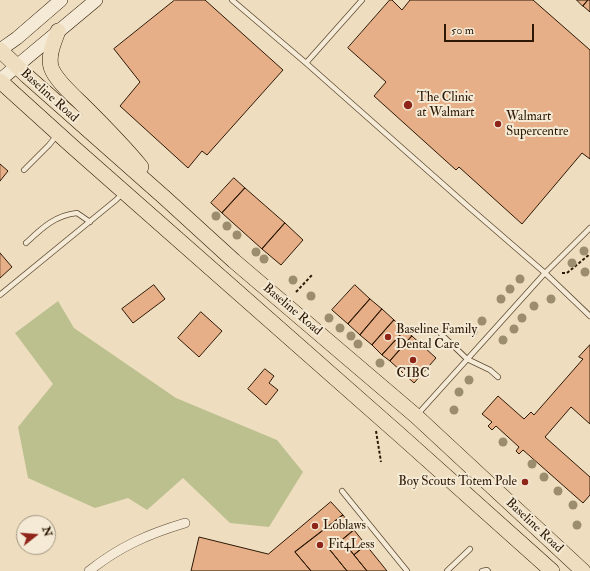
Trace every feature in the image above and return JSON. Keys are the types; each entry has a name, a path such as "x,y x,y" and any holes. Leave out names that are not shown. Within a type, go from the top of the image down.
{"main road":[{"path":"0,50 18,37 61,0"},
{"path":"0,81 96,0"},
{"path":"58,31 51,53 52,68 55,73 70,92 130,153 165,198"},
{"name":"Baseline Road","path":"0,50 234,261 416,416 583,571"},
{"name":"Baseline Road","path":"0,81 552,571"},
{"path":"400,436 416,416"},
{"path":"534,555 547,571"}],"street":[{"path":"89,571 102,561 140,538 185,523"}],"lane":[{"path":"232,0 545,273 590,316"},
{"path":"306,63 362,0"},
{"path":"24,170 58,134"},
{"path":"0,295 90,222 124,192"},
{"path":"26,243 48,223 70,214 77,213 90,222"},
{"path":"416,416 545,273 590,228"},
{"path":"440,334 467,358 498,376"},
{"path":"342,491 407,571"},
{"path":"447,571 470,549"},
{"path":"482,571 488,571"}],"path":[{"path":"562,273 567,273 590,254"},
{"path":"296,292 312,275"},
{"path":"376,430 381,462"}],"green space":[{"path":"58,301 74,328 176,398 277,440 303,472 269,527 230,523 183,478 147,510 128,498 95,508 28,478 18,427 53,384 15,333"}],"building":[{"path":"175,0 205,0 283,70 207,155 202,151 188,168 120,106 140,82 114,49"},
{"name":"Walmart Supercentre","path":"390,0 392,0 402,10 410,0 533,0 590,50 590,159 582,153 522,224 459,167 456,170 374,96 386,82 348,48"},
{"path":"577,0 588,0 583,6"},
{"path":"588,0 590,0 590,12 583,6"},
{"path":"0,164 8,171 0,181"},
{"path":"234,178 245,188 222,213 211,203"},
{"path":"245,188 285,223 262,249 222,213"},
{"path":"285,223 303,240 281,265 262,249"},
{"path":"0,253 12,267 0,278"},
{"path":"154,285 165,299 133,323 122,309"},
{"path":"355,285 370,299 348,324 332,310"},
{"path":"370,299 382,309 360,335 348,324"},
{"path":"382,309 394,320 372,345 360,335"},
{"path":"201,312 222,331 199,357 178,338"},
{"name":"Baseline Family Dental Care","path":"394,320 405,330 382,355 372,345"},
{"path":"405,330 412,336 390,361 382,355"},
{"name":"CIBC","path":"412,336 436,358 414,383 390,361"},
{"path":"590,345 590,424 571,407 545,437 590,477 590,495 583,503 523,450 519,454 516,451 519,447 496,426 492,430 488,426 492,422 482,414 498,396 524,419 531,412 534,415 583,359 579,357"},
{"path":"265,369 274,376 269,383 278,390 266,405 248,389"},
{"name":"Loblaws","path":"331,502 343,515 295,552 311,571 191,571 199,537 268,554"},
{"name":"Fit4Less","path":"343,515 354,530 330,550 347,571 311,571 295,552"},
{"path":"354,530 366,545 354,555 342,540"},
{"path":"342,540 367,571 347,571 330,550"},
{"path":"366,545 387,571 367,571 354,555"}],"place":[{"name":"The Clinic at Walmart","path":"408,105"},
{"name":"Walmart Supercentre","path":"498,124"},
{"name":"Baseline Family Dental Care","path":"388,337"},
{"name":"CIBC","path":"413,360"},
{"name":"Boy Scouts Totem Pole","path":"525,482"},
{"name":"Loblaws","path":"315,526"},
{"name":"Fit4Less","path":"320,545"}]}
